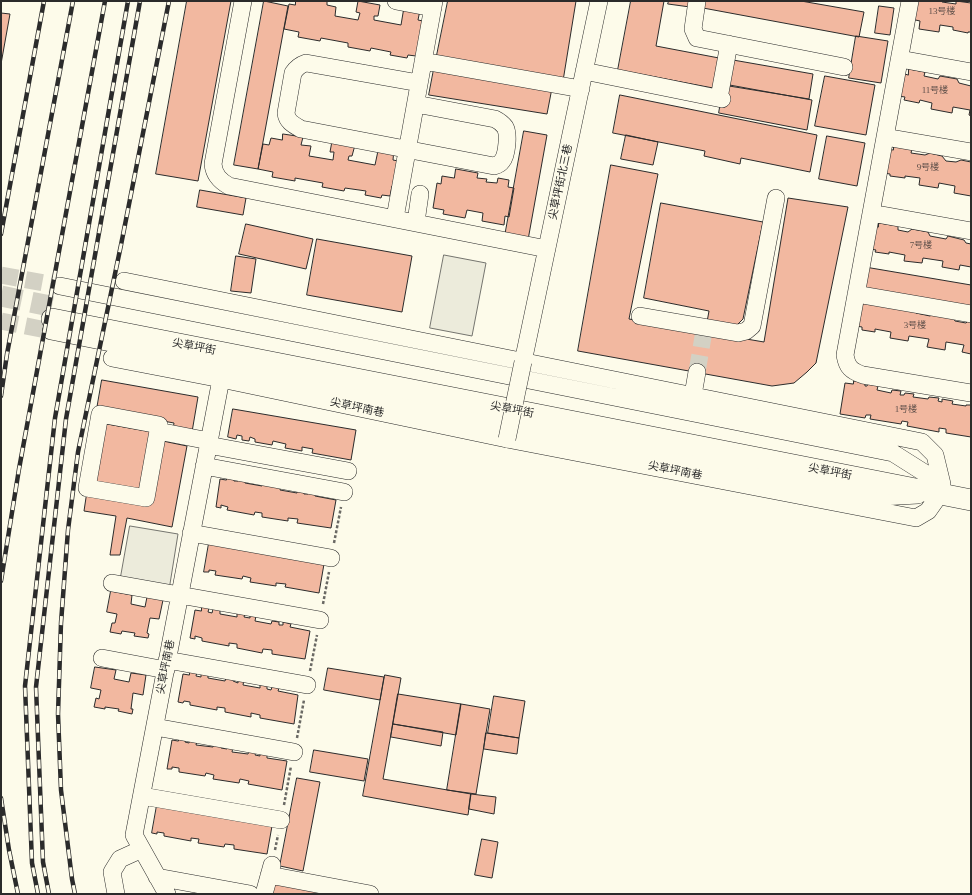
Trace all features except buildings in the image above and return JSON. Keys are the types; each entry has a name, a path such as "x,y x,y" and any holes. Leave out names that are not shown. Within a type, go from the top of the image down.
{"main road":[{"name":"尖草坪街","path":"53,319 263,349 941,489 971,500"},
{"name":"尖草坪街","path":"941,489 971,490"}],"street":[{"path":"243,1 213,164 219,179 230,186 547,249"},
{"path":"395,218 434,5 396,1"},
{"name":"尖草坪街北三巷","path":"507,439 599,1"},
{"path":"697,1 693,29 697,38 844,67"},
{"path":"910,1 845,355 846,362 856,373 862,375 971,393"},
{"path":"584,71 720,99 729,44"},
{"path":"900,59 971,72"},
{"path":"423,61 581,88"},
{"path":"416,104 495,119 501,122 507,131 504,159 498,165 494,166 301,129 290,122 286,113 293,73 296,68 306,63 419,83"},
{"path":"885,138 971,152"},
{"path":"416,222 420,194"},
{"path":"640,316 704,330 738,333 746,331 752,326 776,198"},
{"path":"871,213 971,231"},
{"path":"124,281 162,284 522,362 922,442 935,455 941,489"},
{"path":"60,286 893,453 941,489"},
{"path":"856,294 971,314"},
{"path":"112,358 221,379"},
{"path":"693,395 696,372"},
{"name":"尖草坪南巷","path":"138,842 142,796 221,379 507,439 916,518 928,511 941,489"},
{"path":"100,414 159,425 158,432 146,498 87,488 100,414"},
{"path":"158,432 348,471"},
{"path":"204,466 344,492"},
{"path":"191,533 331,558"},
{"path":"112,583 320,620"},
{"path":"102,658 166,665 307,685"},
{"path":"155,727 294,752"},
{"path":"142,796 281,820"},
{"path":"116,894 112,872 120,859 138,842 167,894"},
{"path":"264,894 271,870 370,894"},
{"path":"157,877 250,894"}],"path":[{"path":"271,870 344,492"}],"shaded area":[{"path":"444,255 486,263 472,336 430,328"},
{"path":"130,526 178,534 169,590 120,582"}],"tunnel":[{"path":"1,275 60,286"},
{"path":"1,296 55,307"},
{"path":"1,321 51,331"},
{"path":"697,372 704,331"}],"railway":[{"path":"1,234 44,1"},
{"path":"1,396 7,354 73,1"},
{"path":"1,581 19,469 105,1"},
{"path":"38,894 32,863 25,686 55,418 128,1"},
{"path":"49,894 43,862 36,687 66,419 140,1"},
{"path":"75,894 61,790 58,714 61,623 68,530 78,452 121,245 169,1"},
{"path":"1,798 18,894"}]}
